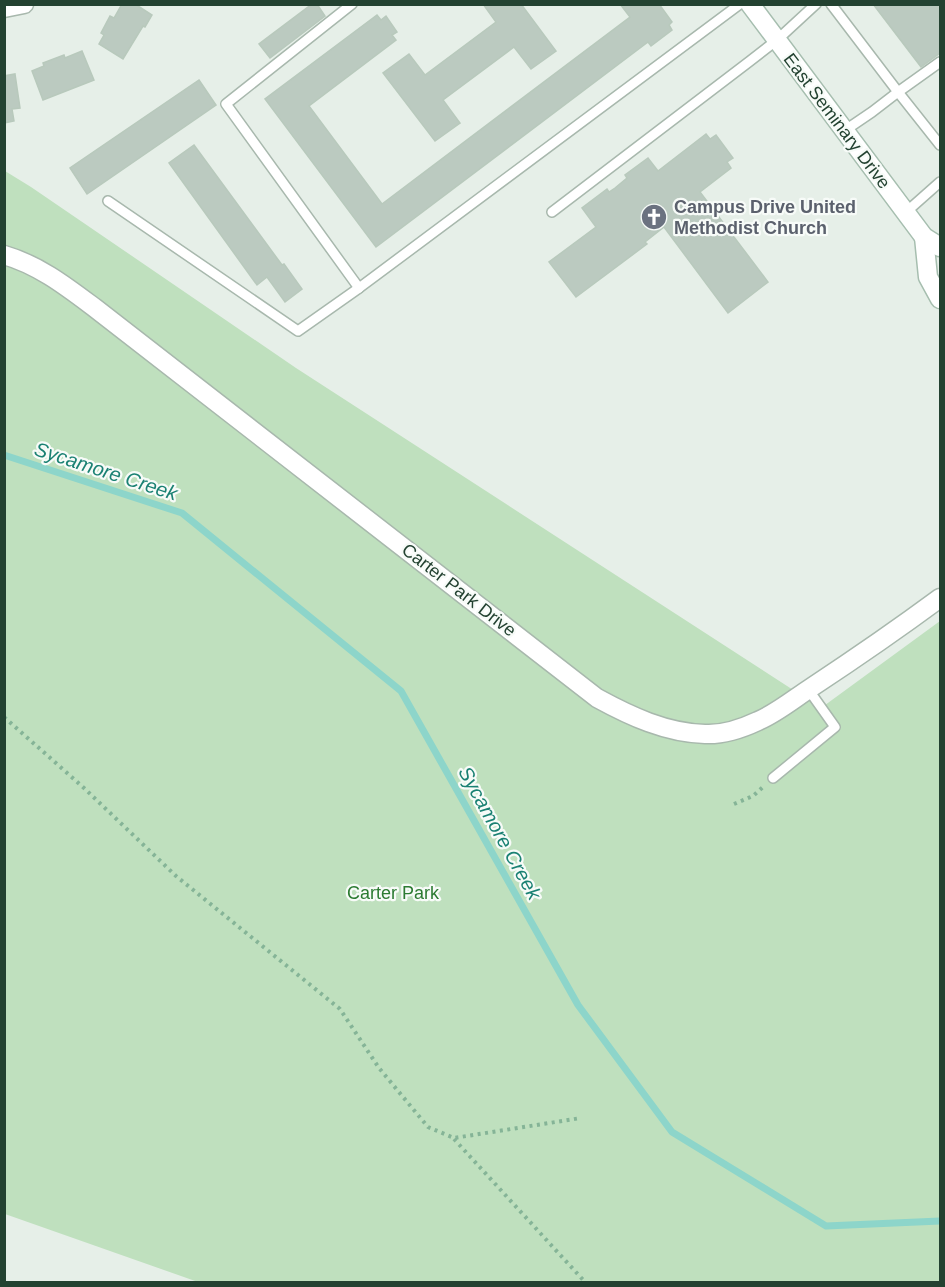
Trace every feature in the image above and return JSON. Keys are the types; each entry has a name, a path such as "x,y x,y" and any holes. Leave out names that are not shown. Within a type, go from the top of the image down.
{"street":[{"path":"4,8 24,4"},
{"name":"East Seminary Drive","path":"750,4 905,213 924,237 940,247"},
{"path":"924,237 928,277 940,298"},
{"name":"Carter Park Drive","path":"4,255 35,267 60,282 597,698 639,719 684,732 705,734 726,733 760,720 872,647 940,598"}],"lane":[{"path":"352,4 226,104 359,288"},
{"path":"108,201 298,331 740,4"},
{"path":"552,212 777,40 816,4"},
{"path":"831,4 940,145"},
{"path":"844,131 940,62"},
{"path":"905,213 940,182"},
{"path":"773,778 835,727 808,689"}],"path":[{"path":"4,717 84,788 176,876 340,1009 378,1068 428,1127 454,1138 585,1282"},
{"path":"734,804 753,795 773,778"},
{"path":"454,1138 581,1118"}],"green space":[{"name":"Carter Park","path":"5,171 296,368 821,708 940,621 940,1282 198,1282 5,1214"}],"building":[{"path":"122,4 135,4 152,15 123,59 99,44 104,35 101,33 110,16 114,18"},
{"path":"312,4 317,4 325,16 270,58 259,44"},
{"path":"483,4 521,4 556,51 531,69 514,47 443,100 460,123 435,141 383,73 409,54 425,75 496,22"},
{"path":"620,4 659,4 672,22 669,25 672,30 651,46 648,42 376,247 265,99 377,15 381,20 386,16 397,32 392,35 396,40 309,106 382,204 630,17"},
{"path":"873,4 940,4 940,53 921,67"},
{"path":"82,51 94,80 43,100 32,71 44,66 43,63"},
{"path":"15,74 20,108 12,109 14,121 4,123 4,76"},
{"path":"199,80 216,105 87,194 70,168"},
{"name":"Campus Drive United Methodist Church","path":"706,134 710,139 716,135 733,158 727,162 731,168 700,192 768,282 728,313 664,227 645,242 647,244 576,297 549,262 596,227 582,208 607,189 609,192 615,188 627,178 625,175 648,158 658,171"},
{"path":"194,145 302,289 285,302 267,277 257,285 169,163"}],"waterway":[{"name":"Sycamore Creek","path":"4,455 182,513 401,691 578,1005 672,1132 826,1226 940,1221"}],"place":[{"name":"Campus Drive United Methodist Church","path":"654,217"}]}
